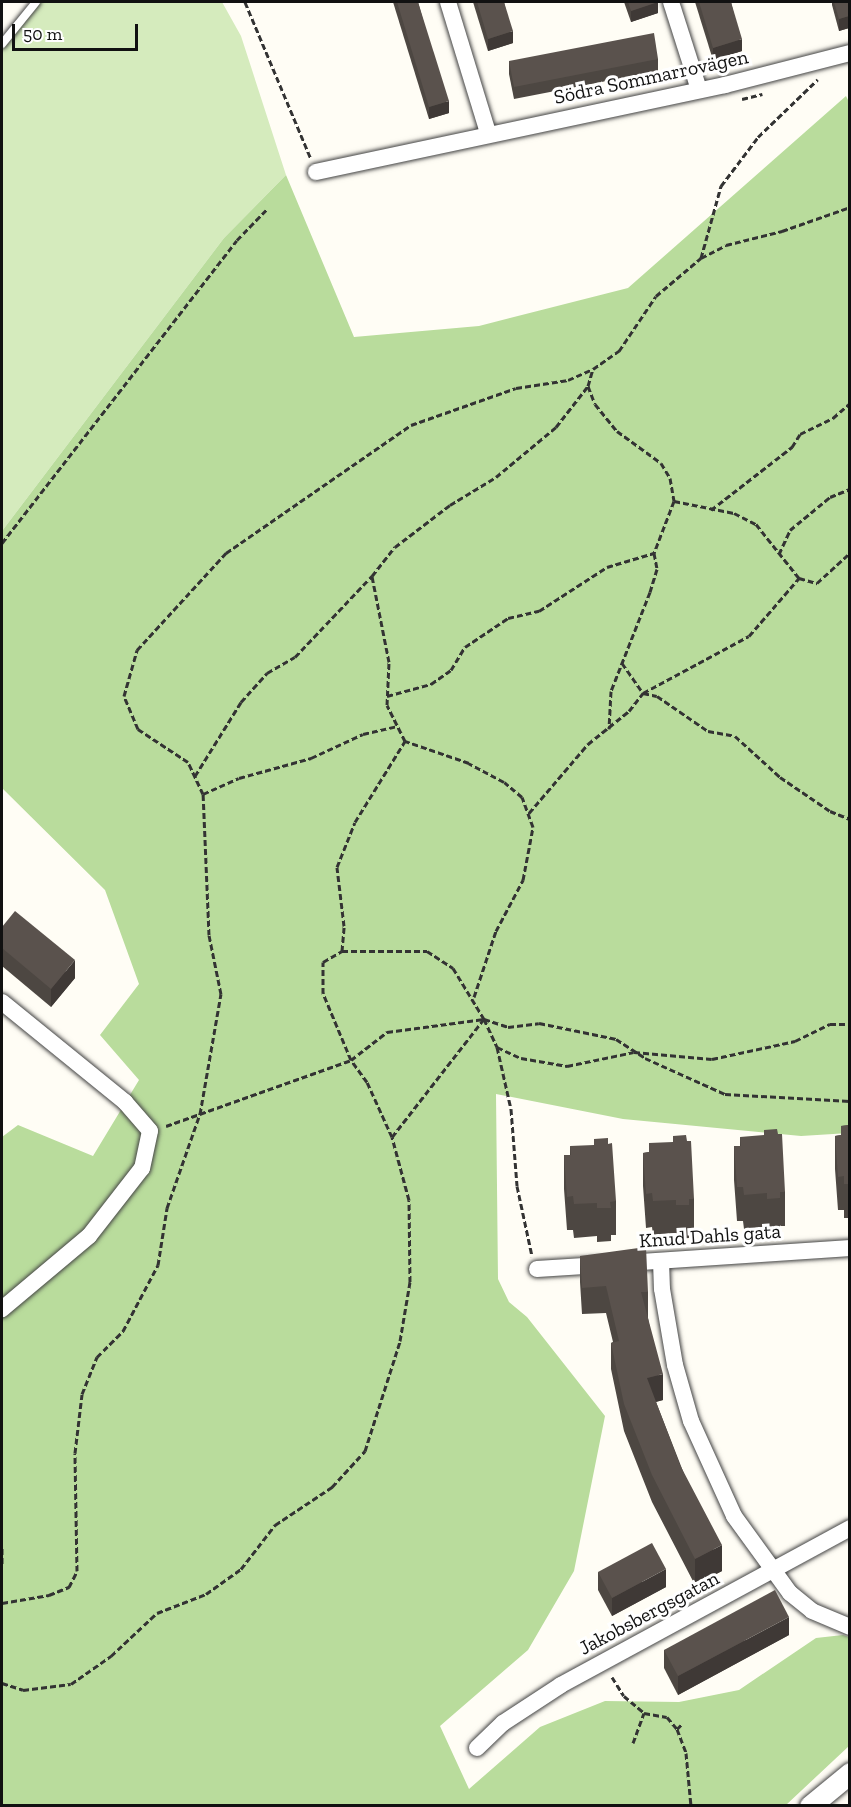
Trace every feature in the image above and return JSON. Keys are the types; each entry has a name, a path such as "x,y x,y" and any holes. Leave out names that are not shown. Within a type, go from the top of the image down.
{"street":[{"path":"448,2 480,134"},
{"path":"671,2 699,90"},
{"name":"Södra Sommarrovägen","path":"316,172 480,134 699,90 844,55"},
{"path":"2,1002 125,1102 150,1131 142,1168 89,1236 2,1310"},
{"name":"Knud Dahls gata","path":"537,1269 849,1248"},
{"path":"661,1261 662,1289 675,1365 691,1421 734,1516 771,1571 802,1605 849,1627"},
{"name":"Jakobsbergsgatan","path":"477,1748 503,1723 603,1661 849,1528"},
{"path":"810,1806 849,1773"}],"lane":[{"path":"2,44 36,2"}],"path":[{"path":"245,2 267,61 295,115 316,172"},
{"path":"701,258 721,186 758,137 844,55"},
{"path":"2,1603 49,1595 69,1587 77,1571 75,1453 82,1394 97,1357 123,1330 158,1265 167,1208 200,1114 221,994 209,934 203,794 188,762 138,729 124,696 137,650 226,553 411,425 516,388 568,380 593,369 619,351 656,296 701,258 726,245 782,231 849,207"},
{"path":"2,543 237,240 268,208"},
{"path":"195,776 241,702 267,673 295,657 372,576 395,547 450,505 496,477 555,427 588,386 593,369"},
{"path":"588,386 595,404 617,431 661,463 670,478 674,501 654,553 657,569 611,691 609,729"},
{"path":"711,510 792,447 801,434 833,418 849,403"},
{"path":"778,554 790,530 830,497 849,489"},
{"path":"674,501 734,513 756,524 799,578 817,583 849,553"},
{"path":"387,696 431,684 451,670 465,647 508,618 539,611 607,567 654,553"},
{"path":"372,576 389,662 387,705 405,741 469,763 504,782 522,797 533,827 523,880 496,932 474,997"},
{"path":"528,814 588,744 609,729 643,693 749,636 799,578"},
{"path":"622,663 643,693 657,696 708,731 735,736 780,777 830,811 849,819"},
{"path":"203,794 239,778 311,758 363,734 397,726"},
{"path":"342,951 344,926 337,867 355,822 405,741"},
{"path":"2,1683 23,1690 71,1684 111,1656 157,1613 206,1594 241,1569 275,1525 332,1487 365,1451 400,1341 410,1282 409,1200 392,1137 368,1082 351,1060 323,993 323,962 342,951 427,951 453,968 474,997 497,1047 511,1109 524,1226 537,1269"},
{"path":"150,1131 351,1060 387,1032 484,1019 508,1027 539,1023 616,1039 634,1052 725,1094 849,1101"},
{"path":"392,1137 484,1019"},
{"path":"497,1047 521,1058 567,1066 634,1052 712,1059 795,1041 830,1024 849,1024"},
{"path":"2,1548 2,1564"},
{"path":"603,1661 624,1696 644,1713 667,1717 677,1729 683,1744 691,1806"},
{"path":"633,1743 644,1713"},
{"path":"677,1729 682,1724"}],"green space":[{"path":"36,2 222,2 241,36 286,175 224,238 2,531 2,44"},
{"path":"846,96 850,104 849,1133 801,1136 623,1119 496,1094 498,1279 509,1302 527,1317 605,1416 574,1571 528,1650 440,1726 469,1789 540,1727 605,1701 679,1702 739,1690 816,1638 843,1635 849,1637 849,1746 786,1805 2,1805 2,1137 18,1125 93,1156 139,1080 100,1035 139,984 105,890 2,788 2,531 224,238 286,175 354,337 479,326 628,288"}],"building":[{"path":"397,2 418,2 449,101 429,107"},
{"path":"477,2 504,2 513,31 488,39"},
{"path":"628,2 658,2 631,11"},
{"path":"699,2 731,2 742,39 713,48"},
{"path":"834,2 849,2 849,16 839,19"},
{"path":"654,33 658,59 514,87 509,61"},
{"path":"15,911 75,960 51,989 2,948 2,927"},
{"path":"849,1125 849,1184 844,1184 844,1176 838,1177 835,1136 841,1135 841,1126"},
{"path":"777,1129 778,1134 782,1134 785,1192 780,1192 780,1198 767,1199 767,1193 744,1195 743,1187 737,1187 734,1146 741,1146 740,1137 764,1135 764,1130"},
{"path":"686,1135 687,1141 691,1141 694,1199 689,1199 689,1205 676,1205 676,1200 653,1201 652,1193 646,1194 643,1153 649,1152 649,1143 673,1142 673,1136"},
{"path":"608,1138 608,1144 612,1143 616,1201 610,1202 611,1208 597,1208 597,1203 574,1204 573,1196 567,1197 564,1155 571,1155 570,1146 594,1145 594,1139"},
{"path":"646,1247 648,1292 641,1292 663,1374 647,1378 680,1465 722,1545 695,1559 652,1475 624,1404 611,1343 619,1341 606,1286 582,1288 580,1256"},
{"path":"652,1543 666,1569 612,1598 598,1572"},
{"path":"775,1590 789,1617 678,1676 664,1650"}]}
